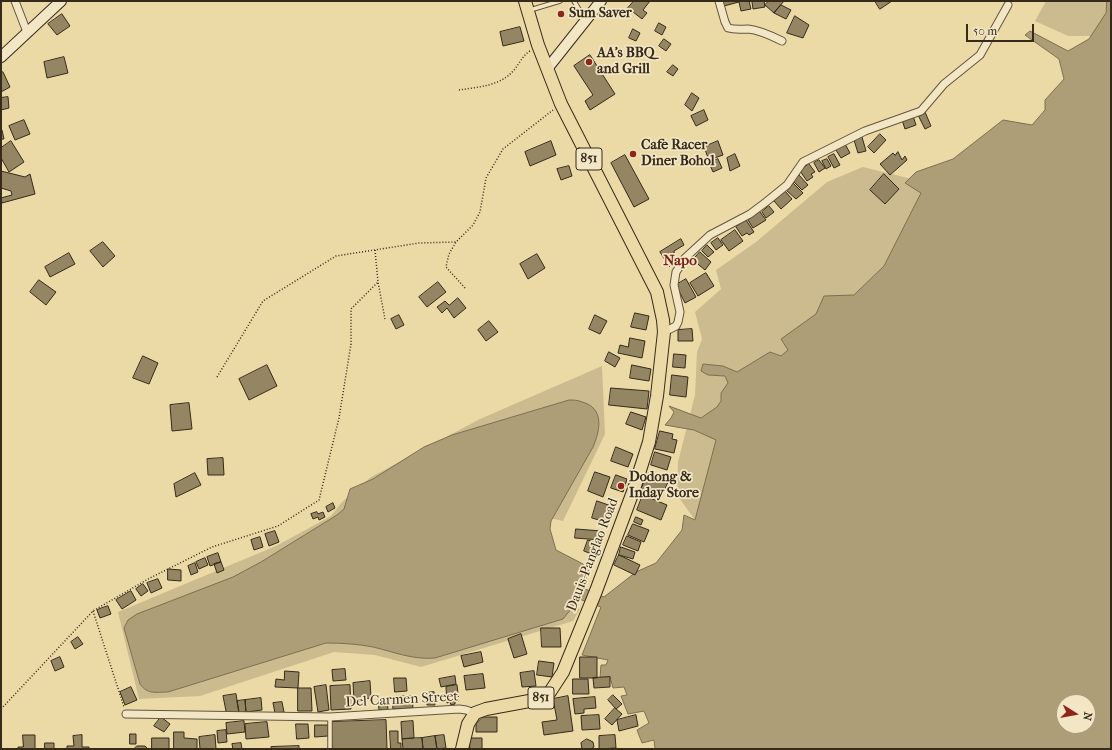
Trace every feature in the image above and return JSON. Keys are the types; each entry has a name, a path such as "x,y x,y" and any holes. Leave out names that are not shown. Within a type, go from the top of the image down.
{"main road":[{"path":"1,57 61,1"},
{"path":"547,69 601,1"},
{"name":"Dauis-Panglao Road","path":"475,714 486,709 540,699 550,692 563,672 596,591 644,460 657,396 664,332 660,305 649,275 561,104 538,45 526,6"},
{"path":"462,749 468,724 475,714"}],"street":[{"path":"15,1 27,32"},
{"path":"719,1 721,12 728,28 734,30 748,29 769,34 782,41"},
{"path":"664,332 676,326 680,317 674,285 676,272 685,258 710,235 750,214 766,202 786,185 803,162 865,131 920,111 944,84 980,55 1008,6"},
{"name":"Del Carmen Street","path":"126,714 330,717 459,709 475,714"}],"lane":[{"path":"526,6 560,1"},
{"path":"574,1 586,21"},
{"path":"330,717 330,749"}],"path":[{"path":"459,90 499,82 514,71 523,56 538,45"},
{"path":"465,288 446,267 449,254 456,242 473,225 480,212 486,178 503,149 561,104"},
{"path":"217,376 263,301 336,256 419,243 456,242"},
{"path":"375,250 378,282 385,319"},
{"path":"1,710 93,611 156,574 212,547 278,526 319,500 339,418 351,344 351,309 378,282"},
{"path":"93,611 126,714"}],"shaded area":[{"path":"1046,1 1111,1 1107,36 1068,36 1035,21"},
{"path":"1107,1 1111,1 1111,749 655,749 654,740 642,743 637,730 649,723 644,711 628,714 621,696 627,695 624,687 613,688 610,677 600,678 601,665 606,665 608,660 582,655 601,607 579,599 563,619 435,658 411,657 362,645 326,643 168,692 149,691 143,688 140,684 124,628 128,620 137,614 233,577 261,562 337,515 344,509 350,489 373,479 424,447 452,435 569,400 580,401 594,409 599,421 599,427 593,447 551,521 550,529 556,550 583,564 589,571 583,588 604,597 636,572 656,563 682,530 684,515 695,520 716,440 694,430 665,425 674,412 669,406 701,418 717,407 721,401 721,393 728,383 725,376 708,375 701,371 703,364 723,366 737,372 770,352 781,356 788,350 781,339 816,314 824,296 854,295 884,266 921,193 905,183 916,172 953,159 1003,120 1032,125 1045,110 1045,100 1064,79 1059,59 1025,35 1030,31 1068,51 1089,39 1106,13"},
{"path":"863,167 916,180 927,201 922,221 695,520 677,495 678,462 695,395 697,352 702,339 695,312 721,289 716,270 756,242 827,182"},
{"path":"602,366 605,434 563,521 485,503 568,604 580,609 573,621 421,667 375,655 334,652 200,696 139,699 118,612 276,546 331,516 342,502 371,477 480,419"}],"building":[{"path":"634,1 650,1 643,10 647,13 642,19 628,8"},
{"path":"723,1 749,1 751,9 741,11 739,2 724,6"},
{"path":"764,1 765,7 753,9 752,2"},
{"path":"769,1 784,1 774,13 765,5"},
{"path":"875,1 892,1 880,9"},
{"path":"781,5 791,10 786,19 774,13"},
{"path":"62,14 70,26 57,35 48,24"},
{"path":"795,16 809,25 803,38 787,33"},
{"path":"659,23 666,27 662,35 655,31"},
{"path":"520,27 524,41 503,46 500,32"},
{"path":"633,29 640,33 636,41 629,38"},
{"path":"664,39 671,44 666,51 659,46"},
{"path":"590,55 615,94 590,110 585,101 593,95 574,66"},
{"path":"64,57 68,73 47,78 44,62"},
{"path":"673,65 678,69 673,76 667,72"},
{"path":"3,72 10,87 1,92 1,73"},
{"path":"692,93 699,98 692,111 685,105"},
{"path":"8,97 9,108 1,110 1,98"},
{"path":"704,110 708,120 696,126 691,116"},
{"path":"925,112 931,126 925,129 918,115"},
{"path":"913,116 916,125 905,129 902,120"},
{"path":"24,120 30,134 15,140 9,126"},
{"path":"2,130 4,139 1,139"},
{"path":"880,134 886,140 874,153 868,147"},
{"path":"862,137 866,151 858,153 854,140"},
{"path":"11,141 24,162 9,172 1,158 1,148"},
{"path":"551,141 556,155 530,166 525,152"},
{"path":"718,141 723,155 709,160 704,147"},
{"path":"845,144 850,153 841,158 836,150"},
{"path":"898,152 902,160 905,156 907,160 890,175 880,164 893,153 895,155"},
{"path":"735,154 740,166 730,171 727,158"},
{"path":"834,154 840,165 834,168 828,157"},
{"path":"625,155 649,199 634,207 611,163"},
{"path":"718,159 722,168 713,172 709,163"},
{"path":"827,159 831,166 826,169 822,161"},
{"path":"819,160 825,168 819,172 814,163"},
{"path":"809,164 815,172 811,174 813,177 807,181 800,171"},
{"path":"569,166 572,176 561,180 557,169"},
{"path":"1,171 25,177 30,174 35,194 2,203 1,198 12,195 11,191 1,188"},
{"path":"884,174 899,189 885,204 870,190"},
{"path":"799,175 808,185 802,190 793,181"},
{"path":"793,183 803,193 796,199 786,190"},
{"path":"785,191 792,199 781,209 774,201"},
{"path":"769,206 774,212 766,218 762,212"},
{"path":"760,212 766,220 753,228 748,220"},
{"path":"746,220 754,232 749,235 747,233 742,236 736,227"},
{"path":"735,230 743,241 729,251 721,240"},
{"path":"718,238 723,245 716,250 711,243"},
{"path":"681,239 684,245 674,251 675,261 669,267 660,252"},
{"path":"103,242 115,256 103,267 90,251"},
{"path":"707,245 714,252 708,257 702,251"},
{"path":"700,252 711,262 705,270 693,260"},
{"path":"69,253 75,264 50,277 45,267"},
{"path":"537,254 545,268 528,279 520,264"},
{"path":"706,273 714,286 698,296 690,283"},
{"path":"686,279 696,297 685,303 676,285"},
{"path":"39,280 56,292 46,305 30,292"},
{"path":"438,282 446,292 427,307 419,297"},
{"path":"458,298 466,308 454,318 447,308 442,313 437,307 445,301 449,305"},
{"path":"635,313 649,316 646,330 631,327"},
{"path":"399,315 404,325 396,329 391,319"},
{"path":"595,315 607,321 600,334 589,329"},
{"path":"489,321 498,332 486,341 478,330"},
{"path":"692,329 693,341 678,341 678,330"},
{"path":"630,338 645,341 642,358 618,353 620,345 628,347"},
{"path":"609,352 620,358 615,367 605,361"},
{"path":"674,354 686,355 685,368 673,367"},
{"path":"143,356 158,363 149,384 133,378"},
{"path":"267,365 277,386 249,400 239,379"},
{"path":"632,365 651,369 649,381 630,378"},
{"path":"672,375 688,377 686,397 670,395"},
{"path":"611,388 649,391 647,409 609,405"},
{"path":"189,403 192,429 172,431 170,405"},
{"path":"631,412 646,417 642,430 626,424"},
{"path":"660,431 673,434 672,439 677,440 674,453 655,449"},
{"path":"616,447 633,454 628,467 611,461"},
{"path":"655,452 671,457 667,470 651,465"},
{"path":"223,458 224,475 208,475 207,459"},
{"path":"595,472 610,477 603,497 588,491"},
{"path":"195,473 201,485 176,497 174,484"},
{"path":"649,473 668,482 661,498 641,489"},
{"path":"616,475 627,479 623,492 611,488"},
{"path":"643,495 667,505 661,520 637,510"},
{"path":"597,501 614,507 609,523 592,518"},
{"path":"333,503 335,508 328,512 326,507"},
{"path":"317,512 318,514 323,512 325,517 319,520 318,517 313,519 311,514"},
{"path":"636,517 643,520 641,525 634,522"},
{"path":"633,524 649,530 644,542 628,535"},
{"path":"576,529 602,531 601,540 575,538"},
{"path":"275,531 279,542 269,546 265,534"},
{"path":"627,536 641,542 638,551 623,545"},
{"path":"260,537 263,547 254,550 251,540"},
{"path":"588,540 598,544 594,555 584,551"},
{"path":"621,547 635,552 633,559 619,555"},
{"path":"218,553 221,562 210,566 207,557"},
{"path":"619,555 640,565 635,575 614,565"},
{"path":"205,558 208,565 199,569 196,562"},
{"path":"221,562 224,570 217,573 214,564"},
{"path":"195,563 198,572 191,575 188,566"},
{"path":"168,569 181,570 181,581 168,580"},
{"path":"158,579 162,588 151,593 147,583"},
{"path":"143,584 148,591 141,596 136,589"},
{"path":"131,591 136,600 122,609 116,600"},
{"path":"108,606 111,614 100,618 97,610"},
{"path":"541,628 560,628 561,647 542,647"},
{"path":"521,634 527,654 514,658 508,639"},
{"path":"78,637 83,644 75,649 71,642"},
{"path":"481,652 483,662 464,667 461,656"},
{"path":"60,657 64,667 55,671 51,661"},
{"path":"580,657 597,657 597,678 580,678"},
{"path":"539,661 554,663 552,677 537,675"},
{"path":"345,669 346,680 333,681 332,670"},
{"path":"285,671 299,672 298,688 275,687 276,679 284,680"},
{"path":"534,671 536,686 522,687 520,673"},
{"path":"483,674 485,688 466,690 464,676"},
{"path":"455,676 456,684 441,687 439,679"},
{"path":"610,677 610,687 594,688 593,678"},
{"path":"394,678 406,678 407,691 395,692"},
{"path":"573,679 588,679 589,694 573,694"},
{"path":"370,681 371,698 354,700 353,683"},
{"path":"326,685 329,710 318,712 314,687"},
{"path":"350,685 351,709 331,710 330,686"},
{"path":"457,685 459,701 451,705 450,702 447,703 446,687"},
{"path":"131,687 137,700 125,705 120,692"},
{"path":"298,688 311,688 312,711 298,711"},
{"path":"434,692 435,705 427,705 426,693"},
{"path":"236,694 239,713 227,716 223,696"},
{"path":"613,695 622,704 616,709 608,700"},
{"path":"412,696 413,708 393,709 392,697"},
{"path":"568,696 573,731 544,735 542,722 557,720 553,699"},
{"path":"595,697 596,708 584,709 584,713 575,714 573,699"},
{"path":"261,698 262,710 246,712 245,700"},
{"path":"387,698 388,710 379,710 378,699"},
{"path":"245,700 246,712 239,713 237,701"},
{"path":"282,702 284,712 275,713 273,703"},
{"path":"615,708 622,714 612,725 605,719"},
{"path":"599,715 600,729 582,730 581,716"},
{"path":"636,715 638,726 619,731 617,720"},
{"path":"161,717 170,724 164,732 154,726"},
{"path":"483,717 497,717 497,732 476,732 476,724"},
{"path":"386,720 387,749 332,749 331,722"},
{"path":"244,721 245,732 227,734 226,723"},
{"path":"413,721 414,738 402,739 401,722"},
{"path":"267,722 269,737 246,739 245,724"},
{"path":"296,724 308,724 309,738 297,739"},
{"path":"315,725 328,725 328,736 315,737"},
{"path":"226,730 227,742 218,743 217,731"},
{"path":"390,731 398,731 398,743 401,743 401,749 391,749"},
{"path":"174,732 184,732 184,738 197,739 197,749 174,749"},
{"path":"130,734 136,734 136,744 130,744"},
{"path":"23,735 35,735 35,749 18,749 18,747 23,747"},
{"path":"82,735 82,747 89,747 89,749 67,749 67,746 74,746 73,736"},
{"path":"215,735 216,749 200,749 199,737"},
{"path":"444,735 446,748 437,749 435,736"},
{"path":"615,735 616,748 599,749 599,736"},
{"path":"435,736 437,749 423,749 422,738"},
{"path":"152,738 169,738 169,749 152,749"},
{"path":"422,738 423,749 403,749 402,739"},
{"path":"470,738 482,738 482,749 470,749"},
{"path":"587,739 593,742 594,747 591,749 582,749 581,743"},
{"path":"45,743 54,743 54,749 45,749"},
{"path":"241,743 242,749 233,749 232,744"},
{"path":"137,746 145,746 148,749 134,749"},
{"path":"299,746 299,749 271,749 271,747"}],"place":[{"name":"Sum Saver","path":"561,14"},
{"name":"AA's BBQ and Grill","path":"589,62"},
{"name":"Cafe Racer Diner Bohol","path":"633,154"},
{"name":"Dodong & Inday Store","path":"621,486"}],"district":[{"name":"Napo","path":"680,261"}]}
